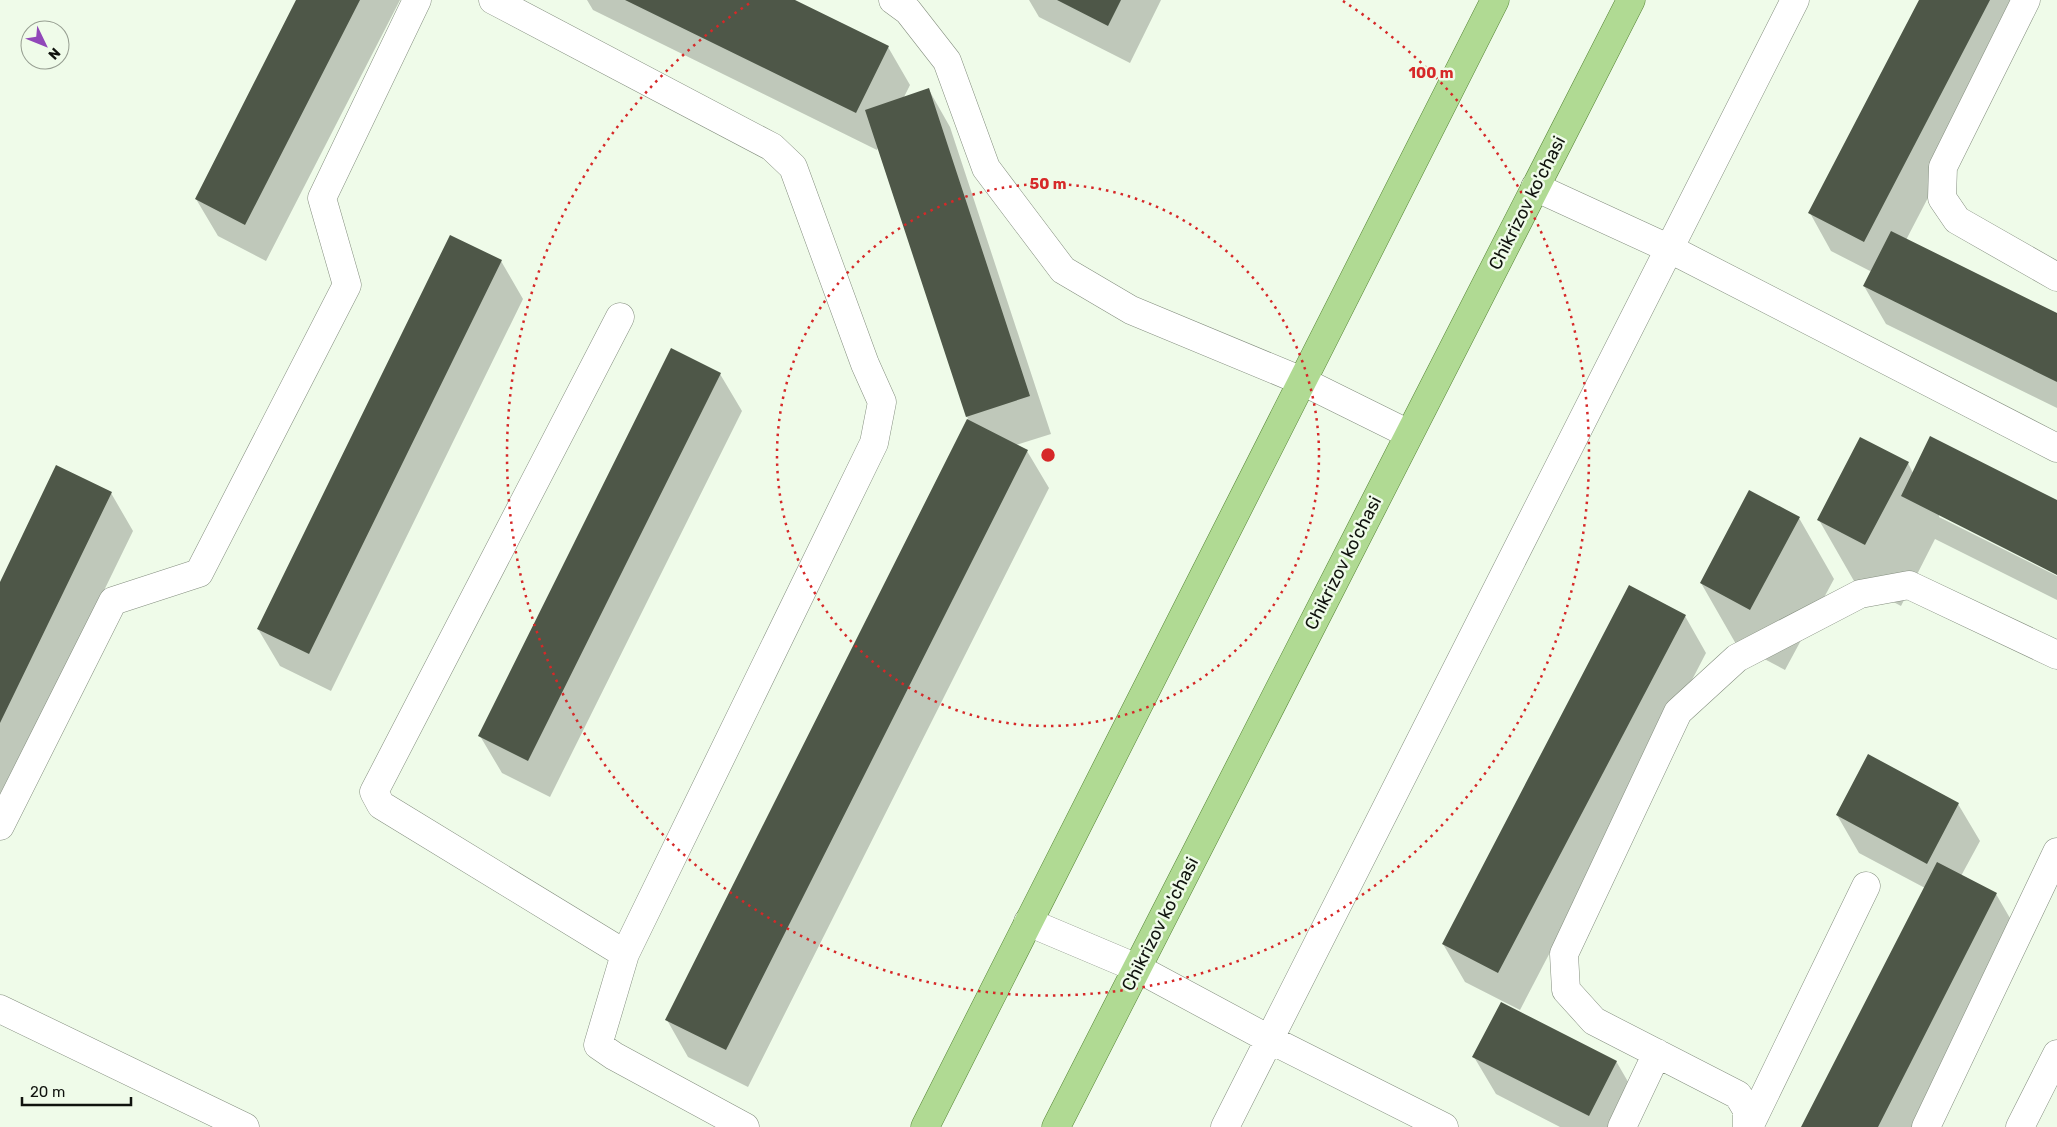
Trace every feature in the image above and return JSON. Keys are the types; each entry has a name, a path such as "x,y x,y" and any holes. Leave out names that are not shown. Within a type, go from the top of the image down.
{"main road":[{"path":"924,1127 1495,0"},
{"name":"Chikrizov ko'chasi","path":"1056,1127 1630,0"}],"street":[{"path":"0,826 113,601 199,573 347,285 322,198 417,0"},
{"path":"493,0 772,147 793,167 864,364 882,402 874,443 625,954 598,1045 614,1056 745,1127"},
{"path":"893,0 908,11 947,62 986,168 1063,270 1131,310 1302,381 1409,434"},
{"path":"1225,1127 1795,0"},
{"path":"2026,0 1943,167 1942,198 1957,220 2057,277"},
{"path":"1536,187 1670,250 2057,448"},
{"path":"620,317 374,792 381,805 625,954"},
{"path":"1748,1127 1747,1110 1738,1095 1594,1021 1566,990 1564,954 1678,712 1737,658 1860,594 1910,585 2057,655"},
{"path":"1926,1127 2057,852"},
{"path":"1748,1127 1866,886"},
{"path":"1028,922 1137,968 1269,1040 1444,1127"},
{"path":"0,1010 245,1127"},
{"path":"1622,1127 1657,1053"},
{"path":"2020,1127 2057,1054"}],"building":[{"path":"296,0 360,0 245,225 195,199"},
{"path":"625,0 795,0 889,46 856,113"},
{"path":"1057,0 1121,0 1108,26"},
{"path":"1919,0 1990,0 1864,242 1808,213"},
{"path":"929,88 1030,396 966,417 865,110"},
{"path":"1891,231 2057,313 2057,382 1863,286"},
{"path":"450,235 502,260 309,654 257,629"},
{"path":"671,348 721,373 528,761 478,736"},
{"path":"967,419 1028,450 726,1050 665,1020"},
{"path":"1930,436 2057,500 2057,575 1901,496"},
{"path":"1860,437 1909,462 1865,545 1817,520"},
{"path":"56,465 112,492 0,723 0,582"},
{"path":"1749,490 1800,517 1750,610 1700,583"},
{"path":"1629,585 1686,615 1498,973 1442,944"},
{"path":"1868,754 1959,803 1927,864 1836,815"},
{"path":"1937,862 1997,893 1878,1127 1801,1127"},
{"path":"1501,1002 1617,1061 1589,1116 1472,1057"}]}
